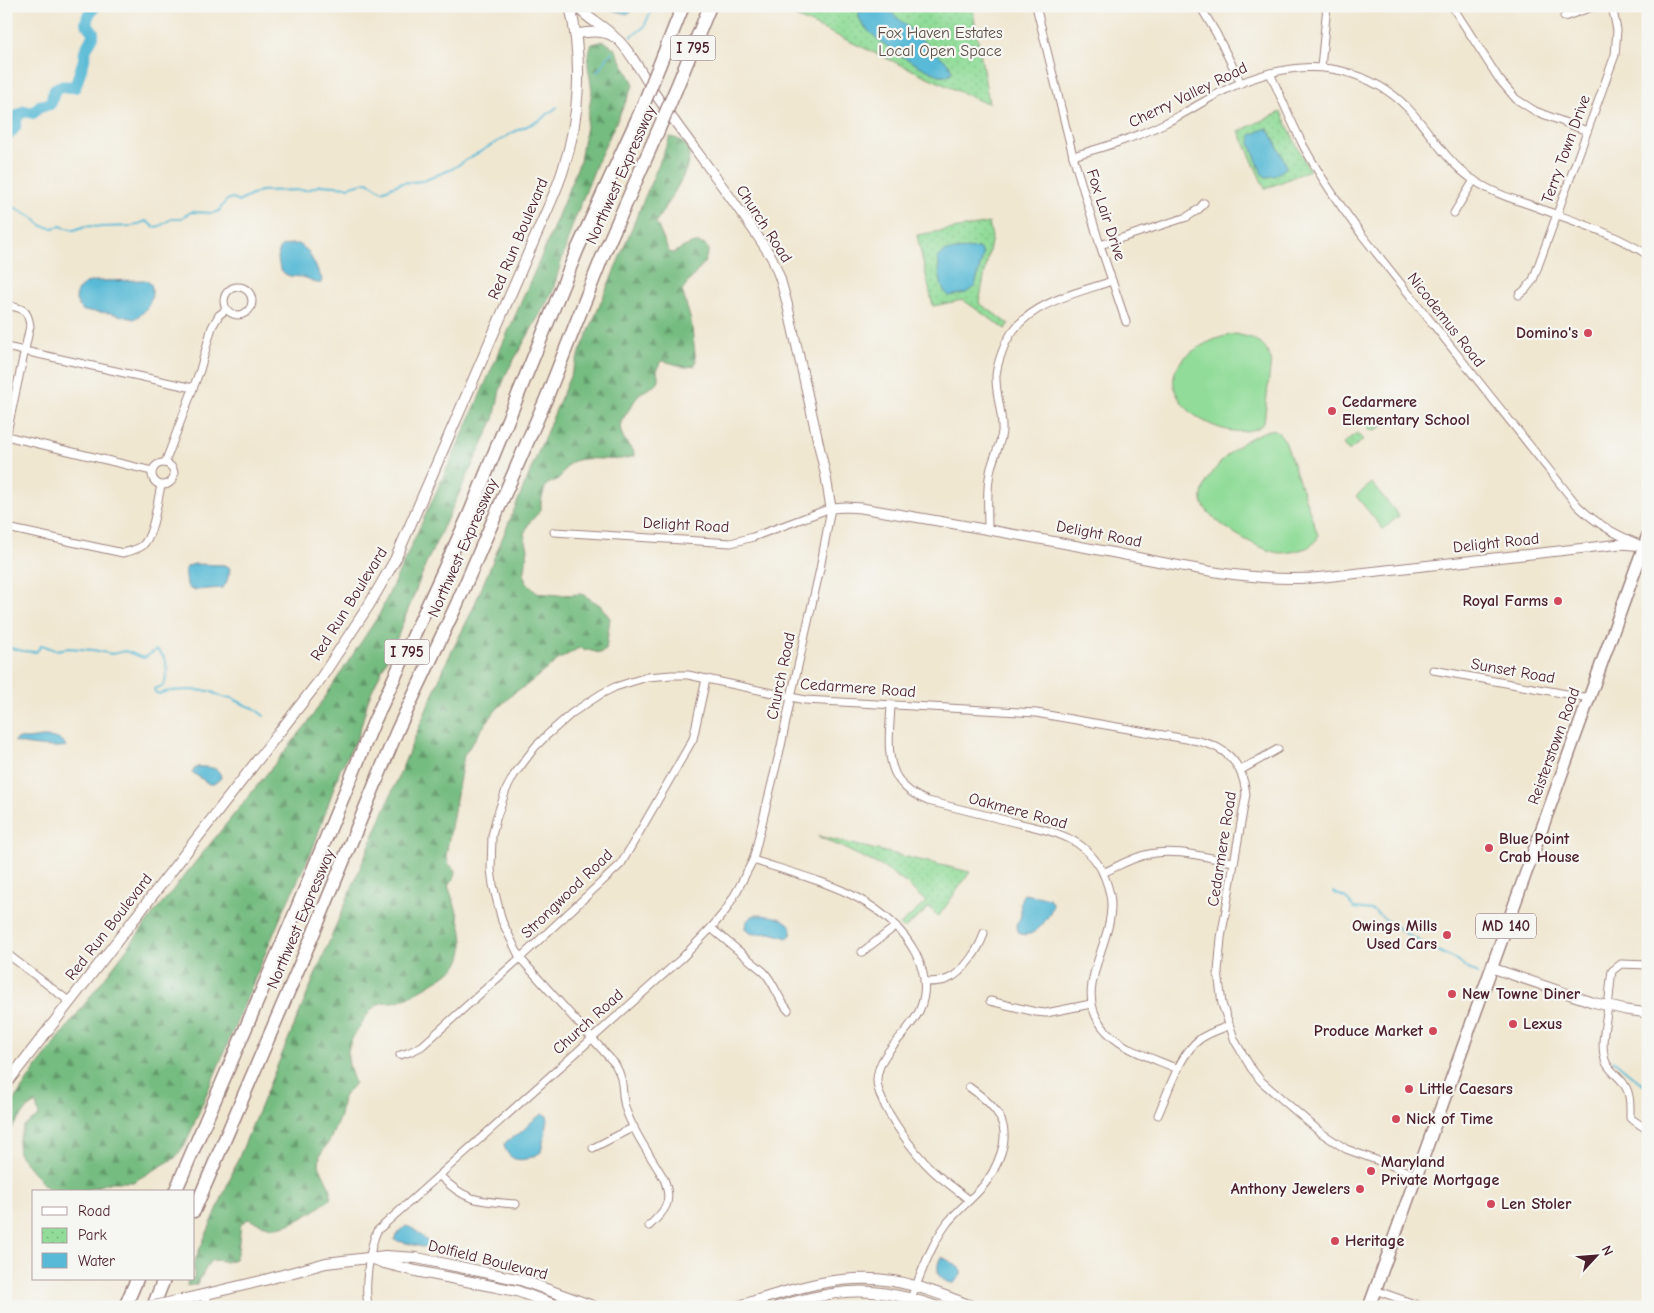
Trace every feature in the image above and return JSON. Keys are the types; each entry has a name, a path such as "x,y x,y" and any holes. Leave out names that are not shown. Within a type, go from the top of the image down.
{"highway":[{"name":"Northwest Expressway","path":"177,1190 291,923 374,722 469,515 578,248 640,113 683,6"},
{"name":"Northwest Expressway","path":"195,1209 314,932 397,731 456,606 546,399 601,260 710,6"},
{"path":"125,1307 137,1280"},
{"path":"151,1307 164,1280"}],"main road":[{"name":"Red Run Boulevard","path":"6,1084 319,681 370,604 395,560 563,171 573,132 577,99 578,66 570,6"},
{"path":"577,6 589,19 613,36"},
{"name":"Reisterstown Road","path":"1369,1307 1646,543"},
{"name":"Dolfield Boulevard","path":"151,1307 326,1263 400,1256 495,1274 543,1287 595,1307"},
{"name":"Dolfield Boulevard","path":"370,1258 392,1265 517,1291 560,1307"},
{"path":"736,1307 827,1280 874,1279 916,1286 974,1307"},
{"path":"777,1307 807,1297 848,1291 890,1293 937,1307"}],"street":[{"name":"Fox Lair Drive","path":"1036,6 1073,156 1126,322"},
{"path":"1200,6 1216,32 1241,83"},
{"path":"1321,67 1327,6"},
{"path":"1452,6 1499,79 1516,99 1534,111 1587,131"},
{"path":"1564,17 1595,6"},
{"name":"Terry Town Drive","path":"1519,295 1533,280 1615,55 1617,30 1612,6"},
{"path":"575,34 597,32 613,36"},
{"name":"Church Road","path":"369,1307 366,1294 371,1247 377,1231 682,958 711,928 734,897 753,860 770,797 820,569 831,508 826,477 784,288 776,267 759,238 653,91 624,47 613,36"},
{"name":"Cherry Valley Road","path":"1073,156 1144,133 1241,83 1270,73 1294,68 1321,67 1359,77 1390,93 1415,116 1451,162 1474,180 1504,196 1610,234 1648,254"},
{"name":"Nicodemus Road","path":"1270,73 1304,147 1339,203 1362,235 1577,505 1587,515 1616,535 1646,543"},
{"path":"1454,213 1474,180"},
{"path":"1100,245 1187,217 1204,203"},
{"name":"Fox Lair Drive","path":"988,529 988,485 1002,434 996,372 1005,344 1022,321 1045,304 1112,281"},
{"path":"240,287 245,289 251,296 252,305 243,315 233,315 226,310 224,296 231,289 240,287"},
{"path":"6,305 20,308 28,314 30,326 6,436 152,471"},
{"path":"165,463 200,370 212,326 219,315 226,310"},
{"path":"6,348 193,388"},
{"path":"152,471 158,464 165,463 173,469 174,477 169,483 161,486"},
{"path":"152,471 155,481 161,486"},
{"path":"6,526 12,529 123,553 135,550 143,545 150,534 161,486"},
{"name":"Delight Road","path":"554,532 731,543 753,537 831,508 846,507 988,529 1203,570 1280,579 1324,578 1621,544 1646,543"},
{"name":"Sunset Road","path":"1433,670 1589,698"},
{"name":"Cedarmere Road","path":"649,1226 665,1208 668,1199 668,1189 626,1110 620,1072 615,1064 520,958 502,921 491,869 492,836 496,819 506,790 529,754 547,735 587,702 615,687 632,681 660,676 688,675 804,700 1036,714 1209,743 1226,752 1241,770 1246,794 1221,938 1218,972 1222,1004 1228,1026 1242,1055 1261,1081 1320,1132 1346,1149 1417,1175"},
{"name":"Strongwood Road","path":"400,1055 422,1046 621,864 690,744 696,728 706,679"},
{"name":"Oakmere Road","path":"891,705 890,759 894,774 912,793 928,801 1054,832 1079,844 1093,858 1103,873 1110,894 1110,913 1092,981 1092,1004 1101,1025 1112,1037 1128,1047 1178,1070"},
{"path":"1241,770 1278,750"},
{"path":"1103,873 1139,856 1163,852 1234,862"},
{"path":"753,860 851,894 871,905 896,926 912,948 920,961 925,982 924,997 920,1010 913,1022 880,1064 877,1078 878,1090 885,1107 923,1161 969,1200"},
{"path":"862,952 896,926"},
{"path":"711,928 770,978 788,1010"},
{"path":"925,982 941,982 954,976 978,950 984,933"},
{"path":"6,953 70,1002"},
{"path":"1648,965 1622,964 1614,968 1611,976 1604,1026 1603,1052 1605,1062 1624,1084 1628,1092 1630,1118 1648,1130"},
{"path":"1492,968 1608,1006 1648,1013"},
{"path":"990,1001 1046,1013 1092,1004"},
{"path":"1158,1115 1178,1070 1190,1050 1199,1040 1212,1032 1228,1026"},
{"path":"911,1298 941,1233 992,1174 1003,1146 1005,1133 1004,1125 1000,1118 986,1100 969,1087"},
{"path":"593,1148 634,1127"},
{"path":"440,1176 452,1189 473,1200 516,1204"},
{"path":"1375,1290 1423,1307"},
{"path":"206,1294 206,1307"}],"green space":[{"name":"Fox Haven Estates Local Open Space","path":"772,6 972,6 989,103 980,101"},
{"path":"604,41 615,49 634,84 597,163 572,226 552,293 507,372 500,390 494,419 426,564 397,638 369,697 358,737 340,770 312,851 284,909 186,1143 175,1158 133,1182 111,1182 87,1190 50,1190 19,1155 18,1142 24,1126 39,1116 36,1103 29,1107 6,1135 6,1113 36,1068 151,917 307,724 379,615 459,443 545,248 580,161 592,91 588,65 592,44"},
{"path":"1281,112 1310,170 1265,189 1239,131"},
{"path":"670,137 679,140 687,146 689,160 682,179 656,222 669,252 673,253 696,243 701,243 709,250 704,263 682,290 691,321 696,361 694,366 685,367 664,361 660,362 657,371 659,380 657,384 639,394 621,422 622,434 634,452 634,456 619,459 585,459 570,463 559,478 546,485 541,501 541,510 529,523 524,534 528,549 524,576 526,582 537,593 559,595 582,594 600,605 610,618 606,650 600,653 579,648 558,660 523,688 516,691 497,709 464,755 446,855 449,864 455,870 454,879 448,885 462,932 463,948 461,957 457,966 419,991 398,1001 381,1003 374,1007 353,1037 348,1050 348,1057 355,1083 343,1097 340,1116 330,1140 320,1155 319,1165 331,1190 330,1199 304,1217 281,1226 268,1226 248,1219 241,1224 235,1259 226,1262 210,1261 197,1284 187,1286 188,1280 195,1280 195,1260 446,663 471,613"},
{"path":"989,223 992,237 979,303 1009,324 1005,329 963,300 933,306 917,235"},
{"path":"1236,334 1252,338 1264,346 1271,359 1264,423 1249,430 1230,431 1211,425 1193,414 1180,400 1174,384 1177,367 1193,351 1224,336"},
{"path":"1376,417 1382,426 1376,431 1369,430 1366,425"},
{"path":"1269,430 1280,434 1285,441 1318,535 1317,540 1313,544 1293,552 1280,553 1272,551 1235,534 1223,526 1205,509 1202,501 1206,483 1222,461 1240,444"},
{"path":"1357,433 1363,440 1348,451 1343,444"},
{"path":"1372,483 1399,516 1383,529 1356,496"},
{"path":"818,836 970,872 938,917 930,907 904,929 900,925 926,902 906,883 881,866"}],"water":[{"path":"610,6 633,6 632,11 627,14 613,10"},
{"path":"862,6 884,6 949,64 952,71 949,75 940,75 929,71 881,42 863,25 859,17"},
{"path":"1268,129 1271,133 1285,162 1286,168 1274,176 1266,177 1262,174 1250,143 1251,135"},
{"path":"291,244 299,244 308,251 322,279 321,283 304,277 290,276 283,272 278,261 279,249"},
{"path":"978,248 983,255 975,286 966,293 949,296 945,293 941,283 938,257 946,251"},
{"path":"145,280 151,284 151,300 143,313 134,319 110,313 84,311 76,300 77,291 86,283"},
{"path":"194,564 224,565 229,567 230,570 226,584 222,588 190,589 187,585 185,569"},
{"path":"42,737 59,740 66,746 40,746 14,741 18,738"},
{"path":"197,767 216,769 221,778 214,784 209,784 193,773 192,771"},
{"path":"1024,894 1049,898 1053,905 1040,927 1025,935 1019,933 1016,924 1021,916 1021,902"},
{"path":"755,915 782,919 790,925 792,929 791,935 787,938 770,933 751,933 745,929 746,922"},
{"path":"543,1114 547,1116 548,1120 541,1152 529,1158 518,1160 509,1156 504,1144"},
{"path":"406,1226 418,1233 429,1243 429,1246 422,1247 394,1240 396,1235"},
{"path":"942,1257 961,1270 961,1275 954,1283 945,1281 938,1274 938,1264"}],"waterway":[{"path":"6,134 9,134 15,127 17,116 25,111 33,113 40,106 50,104 55,89 63,86 75,87 85,51 93,36 93,32 86,23 88,16 95,6"},
{"path":"631,37 644,27 653,6"},
{"path":"597,72 612,52"},
{"path":"6,209 13,207 34,218 42,226 53,228 60,226 74,230 86,226 133,226 146,221 154,227 160,226 171,219 180,219 191,212 213,213 219,211 228,200 233,198 238,202 260,191 307,190 321,185 348,187 368,182 382,191 401,183 423,181 452,169 514,132 540,120 557,107"},
{"path":"6,647 36,652 42,645 55,650 69,648 112,654 125,651 144,658 156,650 166,661 167,671 163,686 154,689 155,692 159,694 169,691 210,691 254,708 264,716"},
{"path":"1333,892 1346,898 1354,908 1372,910 1409,936 1456,960 1478,974"},
{"path":"1613,1060 1648,1089"}],"place":[{"name":"Domino's","path":"1588,333"},
{"name":"Cedarmere Elementary School","path":"1332,411"},
{"name":"Royal Farms","path":"1558,601"},
{"name":"Blue Point Crab House","path":"1489,848"},
{"name":"Owings Mills Used Cars","path":"1447,935"},
{"name":"New Towne Diner","path":"1452,994"},
{"name":"Lexus","path":"1513,1024"},
{"name":"Produce Market","path":"1433,1031"},
{"name":"Little Caesars","path":"1409,1089"},
{"name":"Nick of Time","path":"1396,1119"},
{"name":"Maryland Private Mortgage","path":"1371,1171"},
{"name":"Anthony Jewelers","path":"1360,1189"},
{"name":"Len Stoler","path":"1491,1204"},
{"name":"Heritage","path":"1335,1241"}]}
